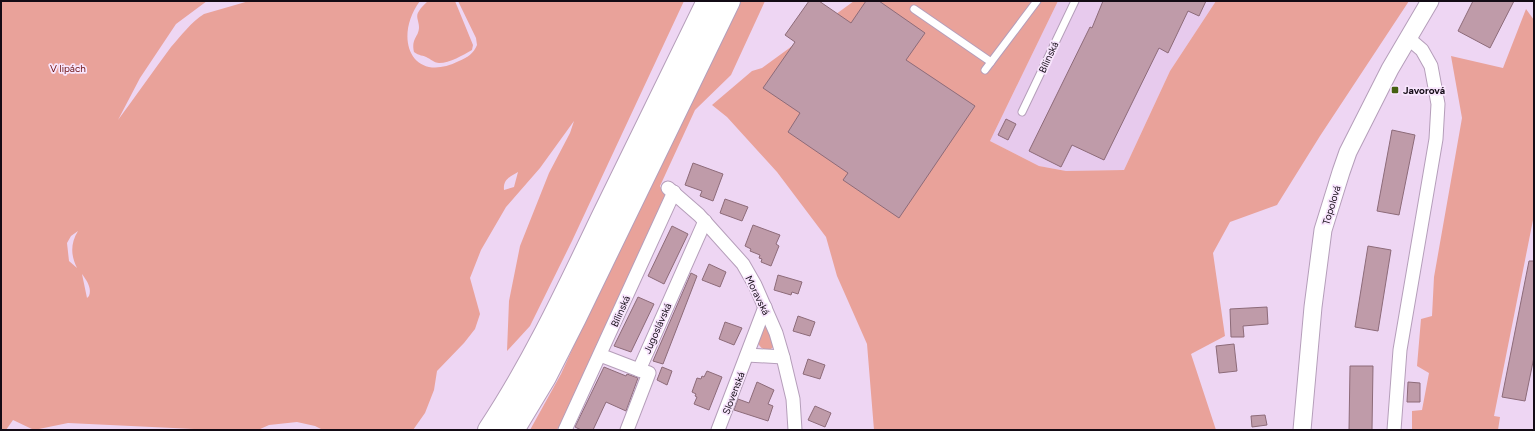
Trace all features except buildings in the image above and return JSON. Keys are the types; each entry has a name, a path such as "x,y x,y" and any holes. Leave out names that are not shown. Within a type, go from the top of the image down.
{"highway":[{"path":"489,430 522,377 550,323 708,1"},
{"path":"513,430 545,377 605,259 729,1"}],"street":[{"name":"Topolová","path":"1302,430 1313,307 1323,230 1348,152 1390,69 1430,1"},
{"path":"1394,430 1400,350 1436,139 1438,104 1431,66 1422,50 1408,38"},
{"name":"Moravská","path":"671,190 705,221 743,264 755,285 776,332 783,356 793,399 795,430"},
{"name":"Bílinská","path":"565,430 600,354 671,190"},
{"name":"Jugoslávská","path":"639,370 705,221"},
{"name":"Slovenská","path":"718,430 765,307"},
{"path":"600,354 649,373 627,430"},
{"path":"747,355 783,356"}],"lane":[{"path":"985,70 1037,1"},
{"name":"Bílinská","path":"1022,112 1074,1"},
{"path":"914,9 991,62"},
{"path":"532,413 545,377"}],"shaded area":[{"path":"1058,1 1216,1 1170,71 1124,170 1066,171 1039,166 990,141"}],"green space":[{"name":"V lipách","path":"1,1 207,1 176,24 140,78 118,120 171,47 186,29 204,14 249,1 420,1 412,15 408,29 408,42 411,54 418,62 429,67 442,67 467,57 472,53 477,45 476,38 458,1 684,1 572,241 530,326 507,351 509,301 520,246 549,173 570,133 574,121 540,168 506,207 481,250 470,278 480,314 475,329 464,343 437,371 434,390 425,413 413,430 323,430 315,426 297,422 269,425 258,430 215,430 68,423 34,430 13,420 6,430 1,430","holes":["518,172 514,187 504,190 504,184 507,179","78,231 75,236 72,250 77,268 69,261 67,243 71,236","82,274 89,287 90,293 87,298"]},
{"path":"428,1 455,1 473,45 472,50 443,63 435,62 414,52 414,41 419,30 417,15"},
{"path":"740,1 765,1 731,75 695,110 660,186 667,200 563,424 556,430 530,430 561,374 638,205 686,115"},
{"path":"854,1 1058,1 990,141 1039,166 1066,171 1124,170 1170,71 1216,1 1409,1 1320,136 1277,205 1230,222 1213,253 1225,336 1191,354 1216,430 874,430 867,344 837,276 826,237 777,172 727,117 712,105 752,71 762,68"},
{"path":"1526,9 1534,20 1534,215 1494,416 1500,417 1498,430 1412,430 1412,411 1422,410 1429,373 1417,366 1421,319 1432,316 1434,277 1462,118 1451,56 1503,68"},
{"path":"765,325 768,326 775,346 768,351 760,346 757,340 757,336 761,328"}],"place":[{"name":"Javorová","path":"1395,90"}]}
